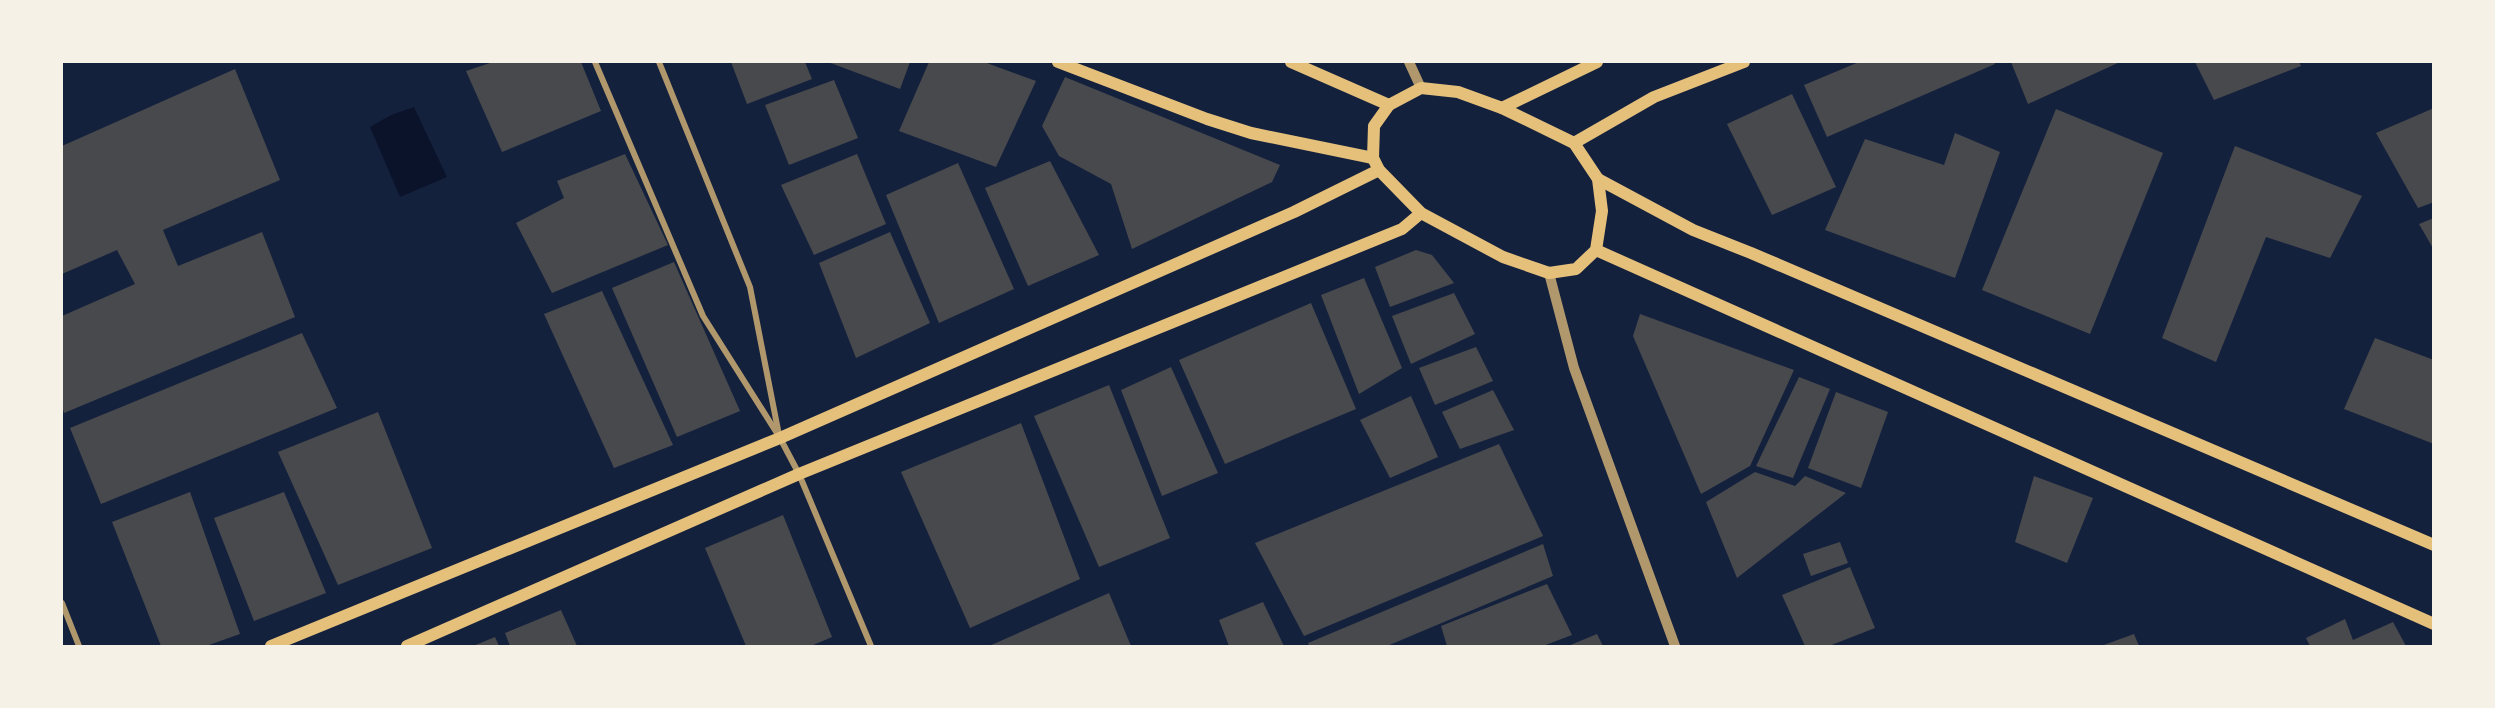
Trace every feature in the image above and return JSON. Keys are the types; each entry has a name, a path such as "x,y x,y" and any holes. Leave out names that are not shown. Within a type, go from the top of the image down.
{"main road":[{"path":"1058,62 1207,119 1251,133 1373,158"},
{"path":"1291,62 1389,105"},
{"path":"1502,108 1597,62"},
{"path":"1574,143 1654,97 1744,62"},
{"path":"1421,88 1458,92 1502,108 1574,143 1598,179 1602,211 1596,250 1576,269 1550,273 1503,257 1421,213 1379,171 1373,158 1374,126 1389,105 1421,88"},
{"path":"272,646 780,438 1294,212 1379,171"},
{"path":"1598,179 1693,230 2433,545"},
{"path":"407,646 799,474 1402,229 1421,213"},
{"path":"1596,250 2433,624"}],"street":[{"path":"596,62 703,316 780,438 799,474 871,646"},
{"path":"658,62 750,287 780,438"},
{"path":"1409,62 1421,88"},
{"path":"1550,273 1574,368 1675,646"},
{"path":"62,603 79,646"}],"water":[{"path":"414,107 447,177 400,197 370,127 391,115"}],"building":[{"path":"493,62 581,62 601,111 502,152 466,71"},
{"path":"731,62 805,62 812,79 747,104"},
{"path":"828,62 910,62 900,89"},
{"path":"929,62 984,62 1036,81 996,167 899,131"},
{"path":"1859,62 1994,62 1995,64 1827,137 1804,85"},
{"path":"2011,62 2120,62 2028,104"},
{"path":"2195,62 2299,62 2301,66 2214,100"},
{"path":"235,69 280,180 163,230 178,266 262,232 295,317 64,413 62,406 62,316 135,284 117,250 62,274 62,146"},
{"path":"1065,77 1280,165 1272,182 1132,249 1111,184 1059,156 1042,126"},
{"path":"834,80 858,138 789,165 765,105"},
{"path":"1792,94 1836,187 1772,215 1727,124"},
{"path":"2434,108 2434,202 2418,208 2376,133"},
{"path":"2056,109 2163,153 2090,334 1982,290"},
{"path":"1955,133 2000,152 1955,278 1825,230 1865,139 1944,165"},
{"path":"2235,146 2362,196 2330,258 2266,237 2216,362 2162,338"},
{"path":"625,154 668,245 552,293 516,223 564,198 557,181"},
{"path":"857,154 886,224 814,255 781,185"},
{"path":"1050,161 1099,255 1028,286 985,188"},
{"path":"958,163 1014,289 939,323 886,195"},
{"path":"2434,218 2434,250 2419,224"},
{"path":"890,232 930,323 856,358 819,263"},
{"path":"1416,250 1432,255 1454,283 1390,307 1375,267"},
{"path":"674,262 740,411 677,437 612,288"},
{"path":"1364,278 1402,368 1359,394 1321,295"},
{"path":"602,291 673,445 614,468 544,314"},
{"path":"1454,293 1475,334 1411,364 1392,316"},
{"path":"1311,303 1356,409 1225,464 1179,360"},
{"path":"1640,314 1794,370 1750,466 1701,494 1633,336"},
{"path":"302,333 337,408 101,504 70,428"},
{"path":"2375,338 2434,360 2434,444 2344,409"},
{"path":"1476,347 1493,381 1435,405 1419,368"},
{"path":"1171,367 1218,473 1162,496 1121,390"},
{"path":"1799,377 1830,389 1793,478 1756,466"},
{"path":"1109,385 1170,538 1099,567 1034,416"},
{"path":"1493,390 1514,430 1460,449 1442,412"},
{"path":"1836,392 1888,412 1861,488 1808,468"},
{"path":"1411,396 1438,457 1390,478 1360,420"},
{"path":"378,412 432,548 338,585 278,452"},
{"path":"1021,423 1080,579 970,628 901,472"},
{"path":"1499,444 1543,536 1304,636 1255,543"},
{"path":"1755,472 1795,486 1805,476 1846,493 1737,578 1706,502"},
{"path":"2034,476 2093,498 2067,563 2015,542"},
{"path":"190,492 240,634 206,646 161,646 112,522"},
{"path":"284,492 326,593 254,621 214,518"},
{"path":"783,515 832,637 811,646 746,646 705,548"},
{"path":"1840,542 1848,563 1811,576 1803,554"},
{"path":"1543,544 1553,576 1387,646 1309,646 1308,643"},
{"path":"1850,567 1875,628 1829,646 1805,646 1782,595"},
{"path":"1547,584 1572,635 1543,646 1447,646 1441,626"},
{"path":"1109,593 1131,646 989,646"},
{"path":"1263,602 1284,646 1229,646 1219,620"},
{"path":"561,610 577,646 510,646 505,633"},
{"path":"2345,619 2353,640 2393,622 2406,646 2310,646 2306,638"},
{"path":"1597,634 1603,646 1568,646"},
{"path":"2134,634 2139,646 2101,646"},
{"path":"495,637 499,646 473,646"}]}
